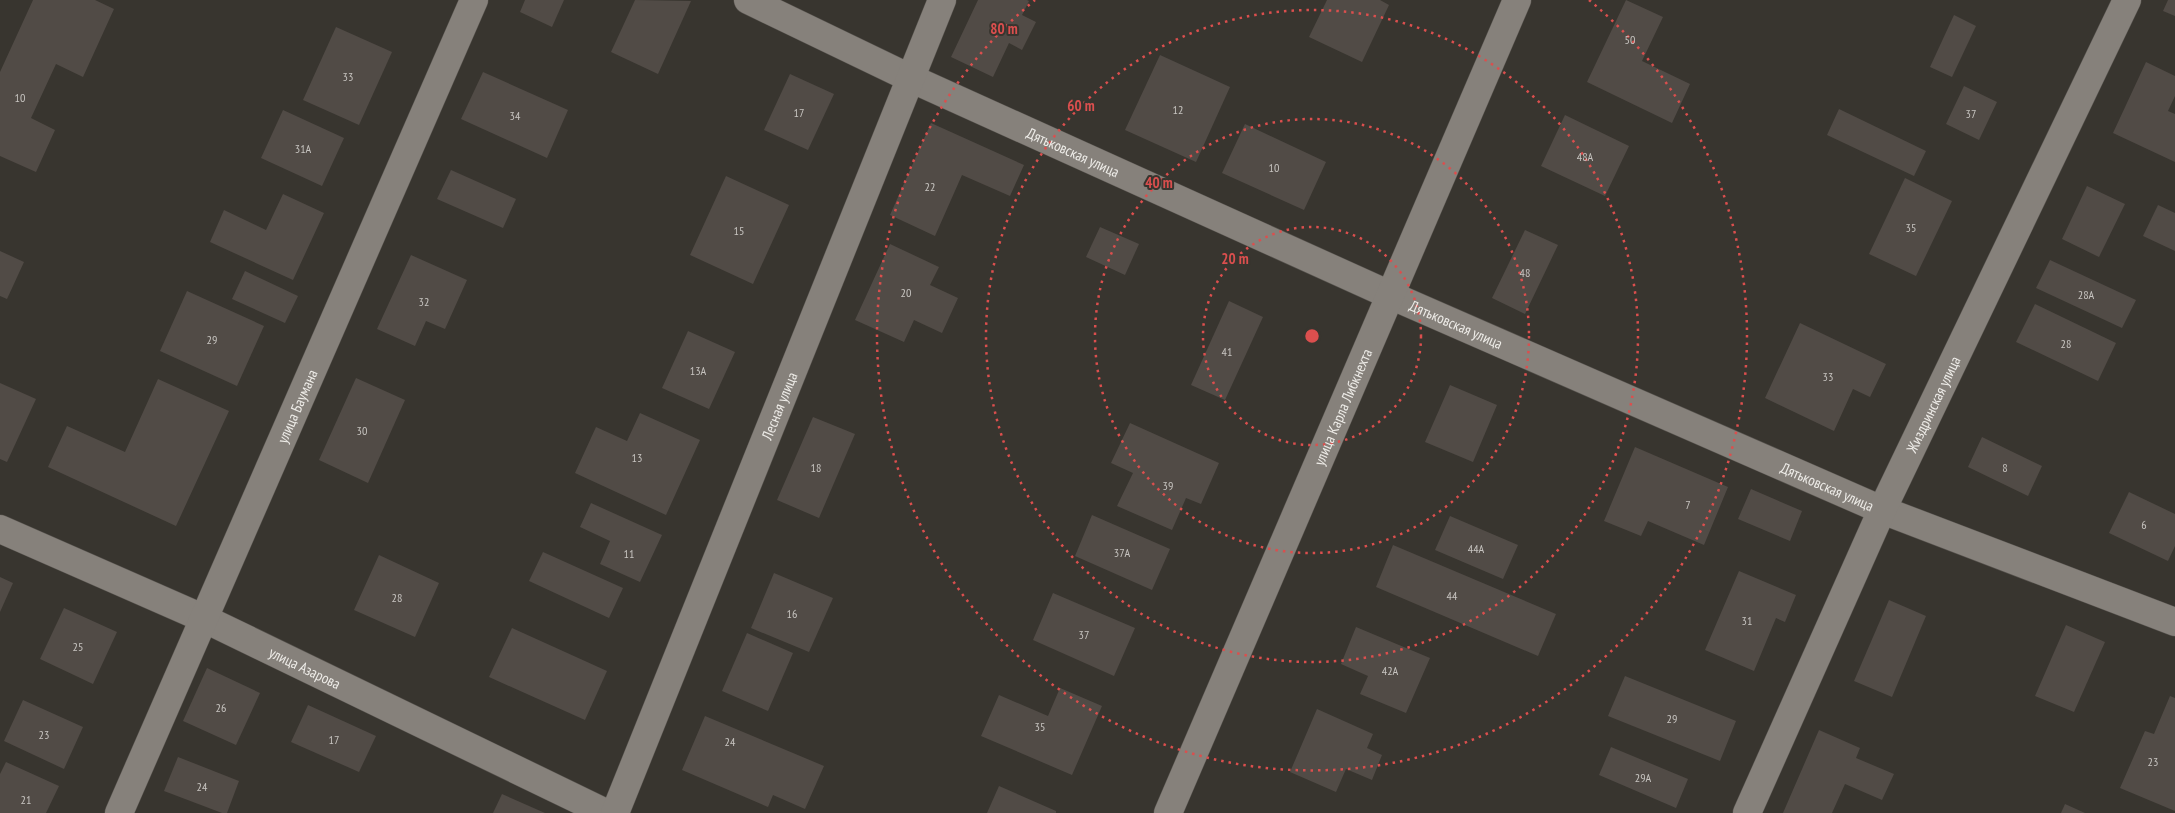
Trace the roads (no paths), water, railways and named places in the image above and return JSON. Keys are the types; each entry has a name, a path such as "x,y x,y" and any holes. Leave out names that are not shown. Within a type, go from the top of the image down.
{"street":[{"name":"улица Баумана","path":"119,813 474,0"},
{"name":"Дятьковская улица","path":"748,0 910,78 1390,295 1882,510 2175,622"},
{"name":"Лесная улица","path":"615,813 942,0"},
{"name":"улица Карла Либкнехта","path":"1168,813 1517,0"},
{"name":"Жиздринская улица","path":"1747,813 1882,510 2127,0"},
{"name":"улица Азарова","path":"0,529 205,619 606,813"}]}
